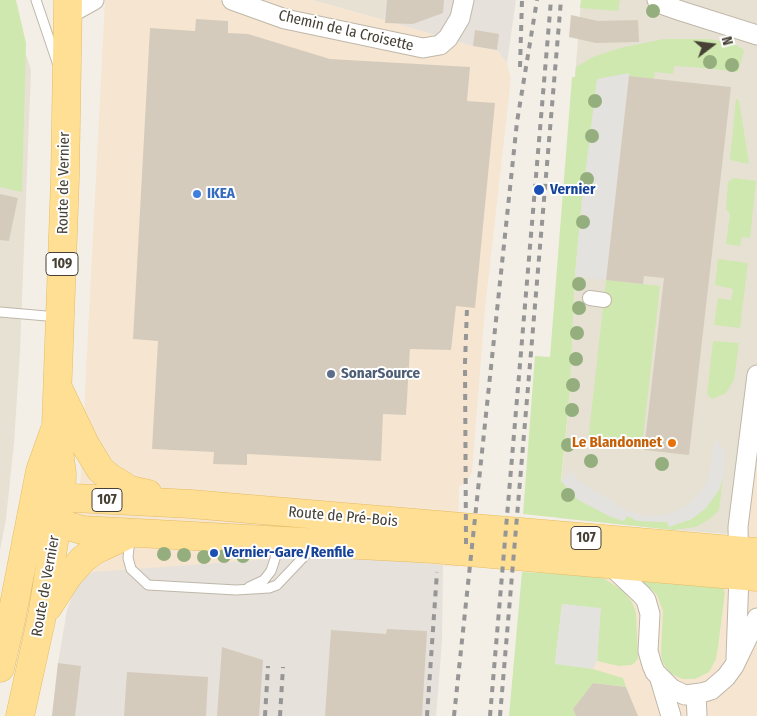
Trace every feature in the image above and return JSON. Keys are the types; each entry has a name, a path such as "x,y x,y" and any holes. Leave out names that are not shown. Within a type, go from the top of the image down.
{"main road":[{"name":"Route de Vernier","path":"20,716 42,616 60,511 62,474 56,426 61,317 68,8"},
{"path":"58,388 86,446 100,469 109,477 130,490 191,504"},
{"name":"Route de Vernier","path":"0,668 40,471 56,426"},
{"name":"Route de Pré-Bois","path":"33,510 60,511 83,498 325,514 443,526 748,564"},
{"path":"42,616 68,576 95,550 131,533 146,517 158,511 191,504"},
{"name":"Route de Pré-Bois","path":"60,511 82,530 434,549 608,563 748,564"}],"street":[{"path":"68,8 94,0"},
{"name":"Chemin de la Croisette","path":"232,0 285,19 423,48 440,45 448,38 460,18 464,0"},
{"path":"657,0 680,11 757,35"},
{"path":"736,658 748,564 738,527 757,375"},
{"path":"746,473 757,501"},
{"path":"608,563 646,600 650,614 648,651 652,665 660,678 671,716"},
{"path":"660,678 672,689 685,695 696,694 716,687 726,677 757,618"},
{"path":"696,694 697,716"}],"lane":[{"path":"36,0 66,92"},
{"path":"0,312 61,317"},
{"name":"Route de Pré-Bois","path":"131,533 128,558 132,569 148,586 236,590 268,588 276,585 317,542"},
{"name":"Route de Pré-Bois","path":"236,590 253,586 264,580 271,571 275,561 277,541"}],"shaded area":[{"path":"0,0 8,0 31,70 20,350 14,443 6,519 0,550"},
{"path":"105,0 312,0 473,46 497,50 507,63 511,78 485,309 472,472 465,484 459,486 458,567 328,555 75,588"},
{"path":"312,0 386,0 384,20"},
{"path":"386,0 516,0 507,63 497,50 473,46 384,20"},
{"path":"581,0 757,0 757,378 742,535 558,518 570,390 575,276 582,200 572,77 575,77"},
{"path":"629,73 606,280 575,276 597,79"},
{"path":"757,378 757,716 530,716 539,573 737,584"},
{"path":"715,437 725,452 723,477 719,490 706,508 692,519 669,527 667,522 638,521 627,516 624,521 609,516 577,499 561,481 572,470 579,481 628,511 646,516 664,515 689,504 702,490 709,478"},
{"path":"328,555 443,565 442,641 436,716 52,716 67,610 75,588 85,577 93,572"},
{"path":"562,604 601,608 597,661 593,669 555,664"}],"green space":[{"path":"0,0 16,0 26,43 22,192 0,187"},
{"path":"581,0 620,0 618,11 580,8"},
{"path":"664,39 709,39 735,44 744,50 738,72 674,66 673,74 655,72 654,79 629,76 629,73 582,200 575,276 570,390 561,481 577,499 609,516 623,521 627,516 638,521 667,522 669,527 719,490 723,477 719,510 711,518 696,527 673,530 523,514 535,356 550,357 572,77 575,77 576,67 593,57 620,48"},
{"path":"736,99 739,100 749,164 730,160"},
{"path":"734,178 756,181 750,238 742,237 740,246 726,244 730,214 726,209 728,182"},
{"path":"718,259 748,263 740,328 714,325 718,298 731,300 733,289 715,285"},
{"path":"606,280 660,286 642,447 588,442"},
{"path":"713,341 739,343 734,380 726,393 712,399 707,394"},
{"path":"522,572 600,576 622,590 632,602 636,613 638,659 632,665 619,666 597,661 600,609 562,604 555,663 593,669 623,678 626,687 593,683 573,709 576,716 509,716"},
{"path":"643,578 721,584 725,592 718,647 716,659 709,672 695,679 682,679 670,673 662,661 663,611 657,595 643,582"}],"building":[{"path":"387,0 444,0 443,13 413,24 385,23"},
{"path":"571,15 598,21 638,20 639,42 596,43 569,37"},
{"name":"IKEA","path":"196,19 228,21 228,33 248,34 330,59 470,67 467,101 495,103 475,308 456,306 451,350 410,349 406,415 383,414 381,461 247,454 247,465 213,464 214,452 152,449 158,341 133,339 150,28 195,31"},
{"path":"475,30 499,34 497,50 473,46"},
{"path":"629,76 731,87 689,455 644,450 664,278 644,276 643,284 606,280"},
{"path":"0,194 18,198 9,241 0,240"},
{"path":"387,629 427,631 422,716 325,716 331,630 386,634"},
{"path":"222,647 263,660 259,716 217,716"},
{"path":"58,663 81,666 75,716 52,716"},
{"path":"127,672 208,677 206,716 124,716"},
{"path":"593,683 626,687 638,716 576,716 573,709"}],"railway":[{"path":"520,67 522,0"},
{"path":"454,716 517,122 537,0"},
{"path":"490,716 551,0"},
{"path":"500,716 561,0"},
{"path":"466,544 465,363 467,308"},
{"path":"427,716 437,572"},
{"path":"265,716 268,666"},
{"path":"280,716 283,667"}],"place":[{"name":"Vernier","path":"539,190"},
{"name":"IKEA","path":"197,194"},
{"name":"SonarSource","path":"331,374"},
{"name":"Le Blandonnet","path":"672,443"},
{"name":"Vernier-Gare/Renfile","path":"214,553"}]}
